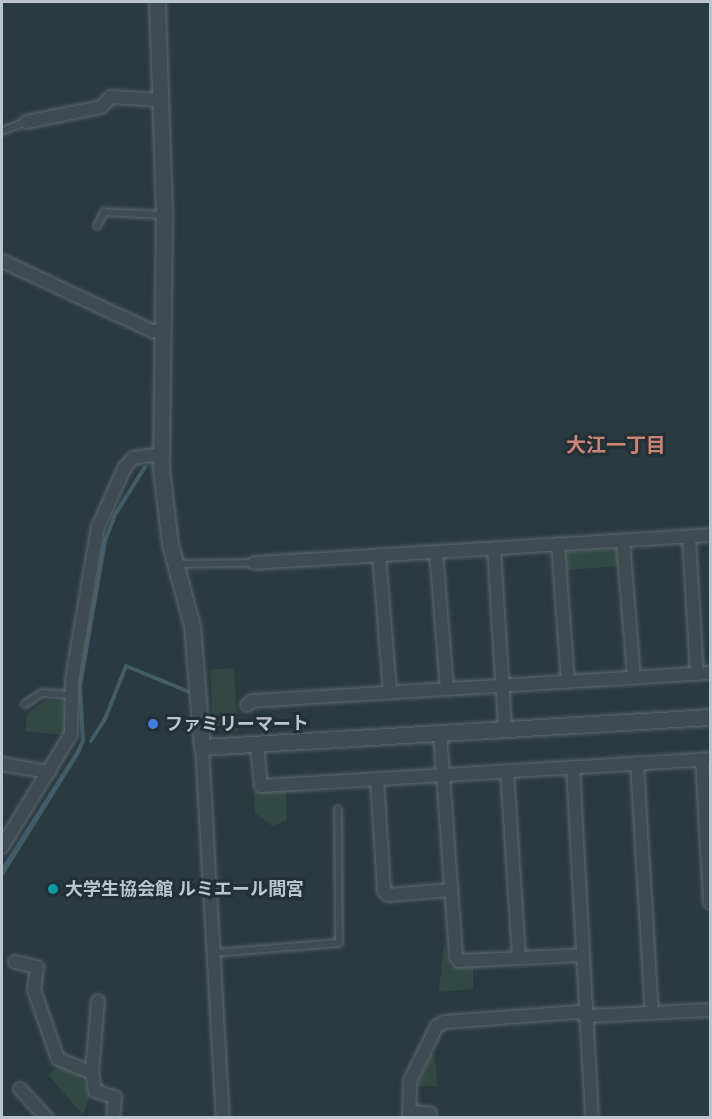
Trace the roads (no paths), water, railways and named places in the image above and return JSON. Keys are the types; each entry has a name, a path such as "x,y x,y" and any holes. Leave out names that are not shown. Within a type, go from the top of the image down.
{"street":[{"path":"157,2 164,215 161,454 166,516 175,564 192,626 202,747 223,1118"},
{"path":"26,122 101,107 111,97 161,100"},
{"path":"2,261 152,331 163,331"},
{"path":"2,847 6,833 49,772 71,734 71,695 98,527 125,467 143,454 161,454"},
{"path":"254,562 711,536"},
{"path":"688,537 697,674"},
{"path":"623,541 634,678"},
{"path":"558,544 568,682"},
{"path":"494,548 505,729"},
{"path":"436,552 447,690"},
{"path":"379,555 390,693"},
{"path":"247,705 252,701 711,674"},
{"path":"202,747 711,717"},
{"path":"440,733 456,957 459,961 583,955"},
{"path":"257,744 261,786 706,759 711,903"},
{"path":"637,763 652,1013"},
{"path":"2,764 49,772"},
{"path":"573,767 592,1113"},
{"path":"507,771 519,958"},
{"path":"377,779 384,891 388,895 451,890"},
{"path":"15,962 37,966 34,990 58,1059 92,1073"},
{"path":"98,1001 92,1073 95,1091 115,1097 113,1118"},
{"path":"430,1113 409,1115 410,1081 437,1026 578,1012 586,1016 711,1010"},
{"path":"20,1089 47,1118"}],"lane":[{"path":"2,131 26,122"},
{"path":"98,226 104,212 164,215"},
{"path":"175,564 254,562"},
{"path":"25,705 42,693 71,695"},
{"path":"214,953 339,943 338,809"}],"water":[{"path":"78,748 82,750 2,878 2,867"}],"waterway":[{"path":"78,752 83,741 80,686 105,541 116,513 145,467"},
{"path":"91,741 105,719 126,666 192,693"}],"place":[{"name":"ファミリーマート","path":"153,724"},
{"name":"大学生協会館 ルミエール間宮","path":"53,889"}],"district":[{"name":"大江一丁目","path":"616,444"}]}
